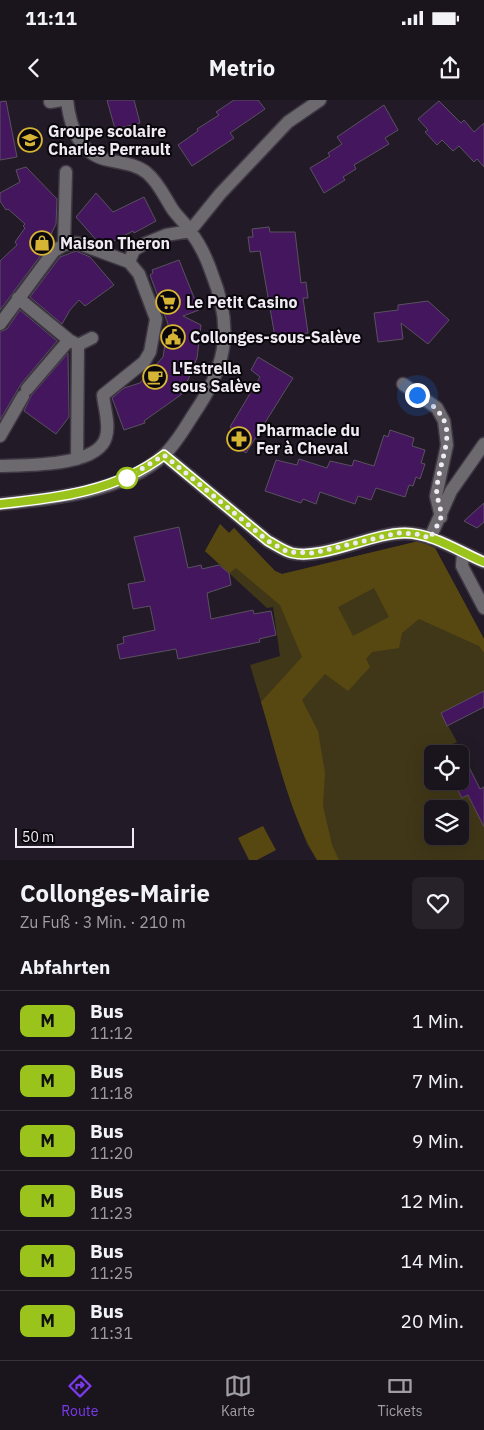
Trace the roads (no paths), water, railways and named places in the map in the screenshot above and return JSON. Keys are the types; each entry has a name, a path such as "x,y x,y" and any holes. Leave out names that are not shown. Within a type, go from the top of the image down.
{"street":[{"path":"0,504 48,499 110,484 135,474 164,455 214,382 225,344 224,310 218,288 201,248 190,230 174,211 151,176 132,165 104,159 92,154 79,142 70,122 67,100"},
{"path":"0,466 77,458 99,449 104,441 107,429 102,394 105,388 131,374 144,362 150,352 156,319 134,278 129,262 134,250 166,235 190,230 220,194 288,122 320,100"},
{"path":"64,245 66,172"},
{"path":"0,324 54,251 64,245 77,243 86,245 129,262"},
{"path":"18,298 73,342 77,458"},
{"path":"0,434 25,393 73,342 92,338"},
{"path":"403,384 437,408 444,420 448,445 436,496 441,516"},
{"path":"430,538 451,492 484,444"},
{"path":"164,455 268,541 288,552 313,553 398,533 416,534 430,538 484,562"},
{"path":"463,553 462,566 484,608"}],"place":[{"name":"Groupe scolaire Charles Perrault","path":"30,140"},
{"name":"Maison Theron","path":"42,243"},
{"name":"Le Petit Casino","path":"168,302"},
{"name":"Collonges-sous-Salève","path":"173,337"},
{"name":"L'Estrella sous Salève","path":"155,377"},
{"name":"Pharmacie du Fer à Cheval","path":"239,439"}]}
